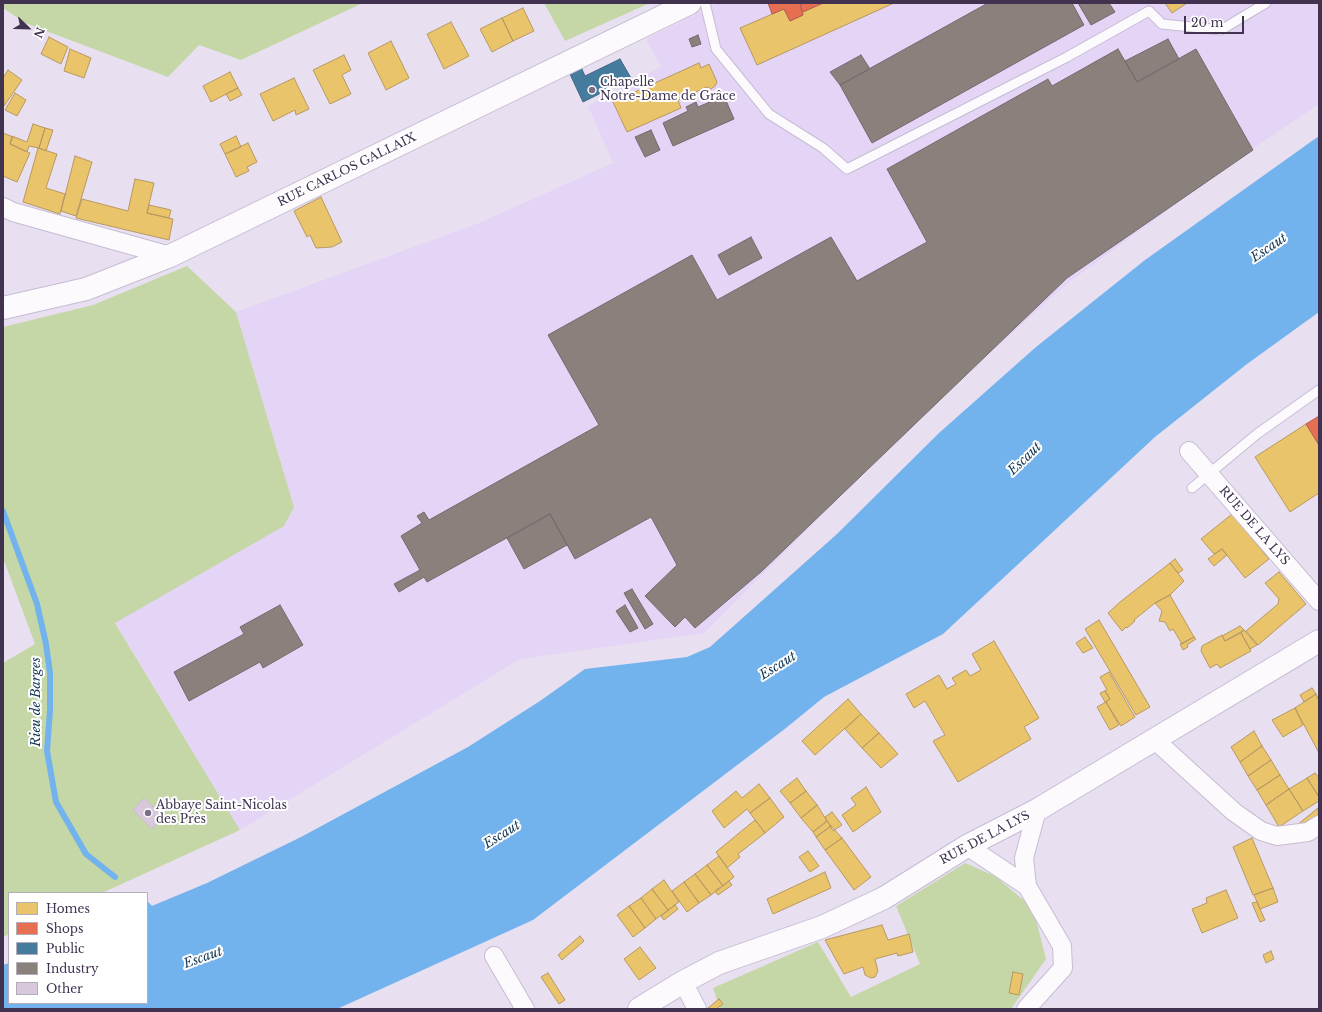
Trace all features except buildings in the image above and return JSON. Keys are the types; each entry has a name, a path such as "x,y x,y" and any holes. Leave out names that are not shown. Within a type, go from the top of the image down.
{"main road":[{"name":"RUE CARLOS GALLAIX","path":"3,308 86,289 170,256 684,4"},
{"name":"RUE DE LA LYS","path":"639,1009 683,982 719,963 822,927 884,898 967,846 1037,810 1319,641"}],"street":[{"path":"3,207 13,212 170,256"},
{"name":"RUE DE LA LYS","path":"1189,451 1319,601"},
{"path":"1155,740 1234,812 1261,831 1277,836 1308,832 1319,825"},
{"path":"1026,1009 1063,968 1062,946 1027,886 1024,858 1037,810"},
{"path":"967,846 1027,886"},
{"path":"494,956 525,1009"},
{"path":"683,982 697,1009"}],"lane":[{"path":"705,3 716,49 769,114 823,148 847,169 1067,58 1149,11 1162,24 1221,30 1266,3"},
{"path":"1192,488 1257,434 1319,390"}],"shaded area":[{"path":"718,3 1319,3 1319,104 1251,150 1069,282 935,402 704,633 520,659 240,830 115,622 284,526 294,507 236,312 479,223 613,163 588,106 661,67 646,39"}],"green space":[{"path":"3,3 363,3 241,60 199,45 168,77 25,23 3,8"},
{"path":"544,3 650,3 565,41"},
{"path":"187,266 236,312 294,507 284,526 115,623 240,830 104,892 8,892 8,934 3,937 3,663 35,644 3,558 3,327 93,305"},
{"path":"965,863 995,876 1033,908 1046,959 1011,1009 720,1009 713,988 818,942 851,997 920,964 896,906"}],"water":[{"name":"Escaut","path":"1319,136 1319,312 1247,364 1155,437 943,634 824,697 786,728 533,920 337,1009 3,1009 3,965 8,963 8,1004 148,1004 148,908 207,883 301,837 468,747 540,701 585,669 687,657 710,647 837,534 939,433 1036,347 1145,260"}],"waterway":[{"name":"Rieu de Barges","path":"3,511 37,604 46,644 50,673 50,710 47,751 56,802 86,854 115,877"}],"place":[{"name":"Chapelle Notre-Dame de Grâce","path":"592,90"},
{"name":"Abbaye Saint-Nicolas des Près","path":"148,813"}]}
